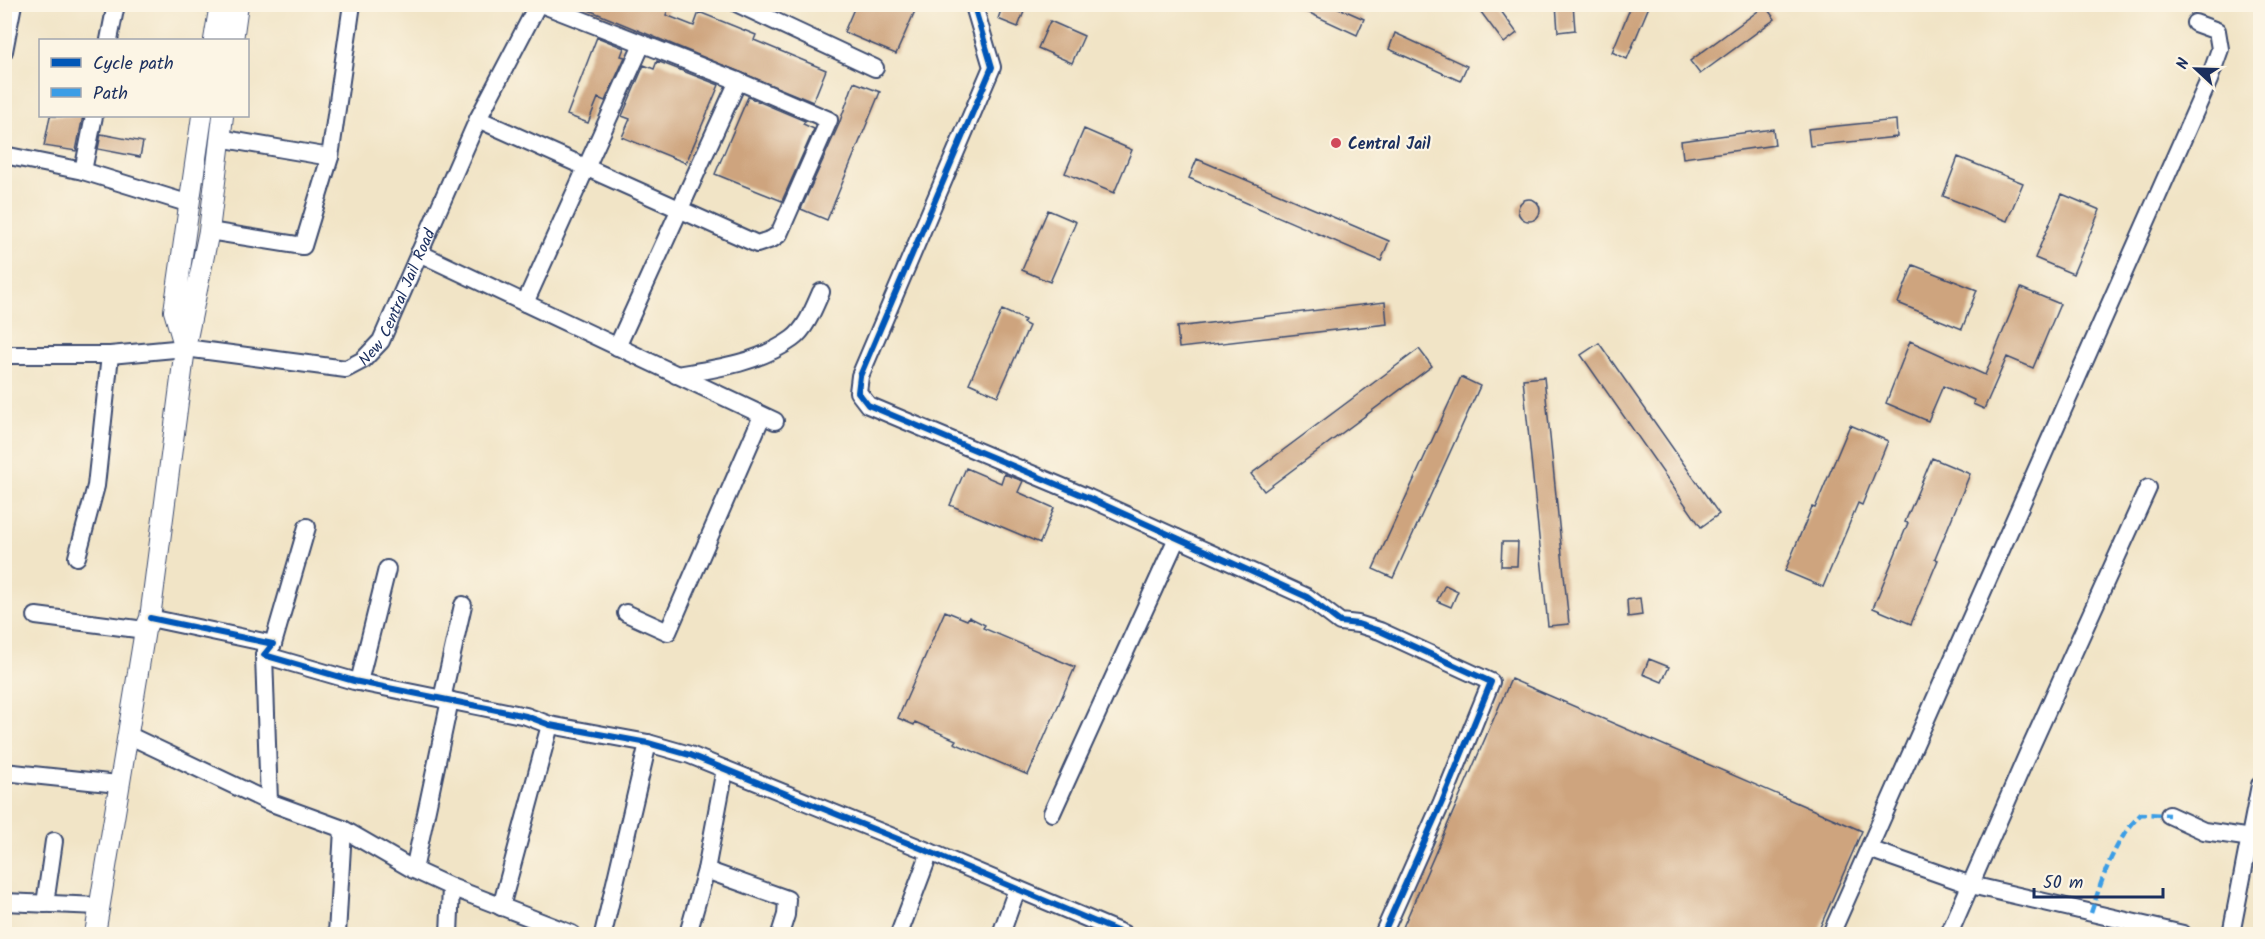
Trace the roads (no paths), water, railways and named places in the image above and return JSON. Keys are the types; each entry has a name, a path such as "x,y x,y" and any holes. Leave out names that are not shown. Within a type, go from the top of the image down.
{"street":[{"path":"4,51 13,4"},
{"path":"109,39 116,4"},
{"path":"214,39 220,4"},
{"path":"233,39 238,4"},
{"path":"208,231 303,246 330,157 352,4"},
{"path":"478,119 757,244 779,234 829,120 738,81 540,4"},
{"name":"New Central Jail Road","path":"4,355 110,355 185,348 346,369 363,360 381,341 478,119 540,4"},
{"path":"738,4 875,68"},
{"path":"972,5 992,67 860,376 858,392 868,405 1177,538 1307,597 1340,621 1380,631 1491,682 1442,802 1383,934"},
{"path":"1831,934 2209,80 2220,49 2217,31 2195,23"},
{"path":"525,303 642,44"},
{"path":"617,347 738,81"},
{"path":"83,171 94,117"},
{"path":"185,348 174,311 202,117"},
{"path":"94,934 118,784 148,624 185,348 208,231 223,117"},
{"path":"219,138 330,157"},
{"path":"4,155 83,171 190,204"},
{"path":"419,253 768,419 668,632 626,613"},
{"path":"676,375 739,362 772,350 793,339 808,321 821,292"},
{"path":"77,557 96,486 110,355"},
{"path":"1949,934 2148,488"},
{"path":"269,802 269,650 307,527"},
{"path":"1052,813 1177,538"},
{"path":"359,682 387,569"},
{"path":"414,870 463,605"},
{"path":"36,616 148,624 269,650 359,682 526,716 550,725 648,743 690,755 930,852 1124,934"},
{"path":"501,907 550,725"},
{"path":"128,735 269,802 343,829 414,870 451,887 501,907 547,930 572,934"},
{"path":"603,934 648,743"},
{"path":"688,934 706,870 725,769"},
{"path":"4,772 118,784"},
{"path":"2231,934 2260,784"},
{"path":"2169,815 2204,831 2250,838"},
{"path":"337,934 343,829"},
{"path":"45,904 54,841"},
{"path":"1869,849 1971,885 2183,934"},
{"path":"899,934 930,852"},
{"path":"706,870 787,899 786,915 780,934"},
{"path":"449,934 451,887"},
{"path":"1001,934 1017,889"},
{"path":"4,902 99,906"}],"place":[{"name":"Central Jail","path":"1336,143"}]}
